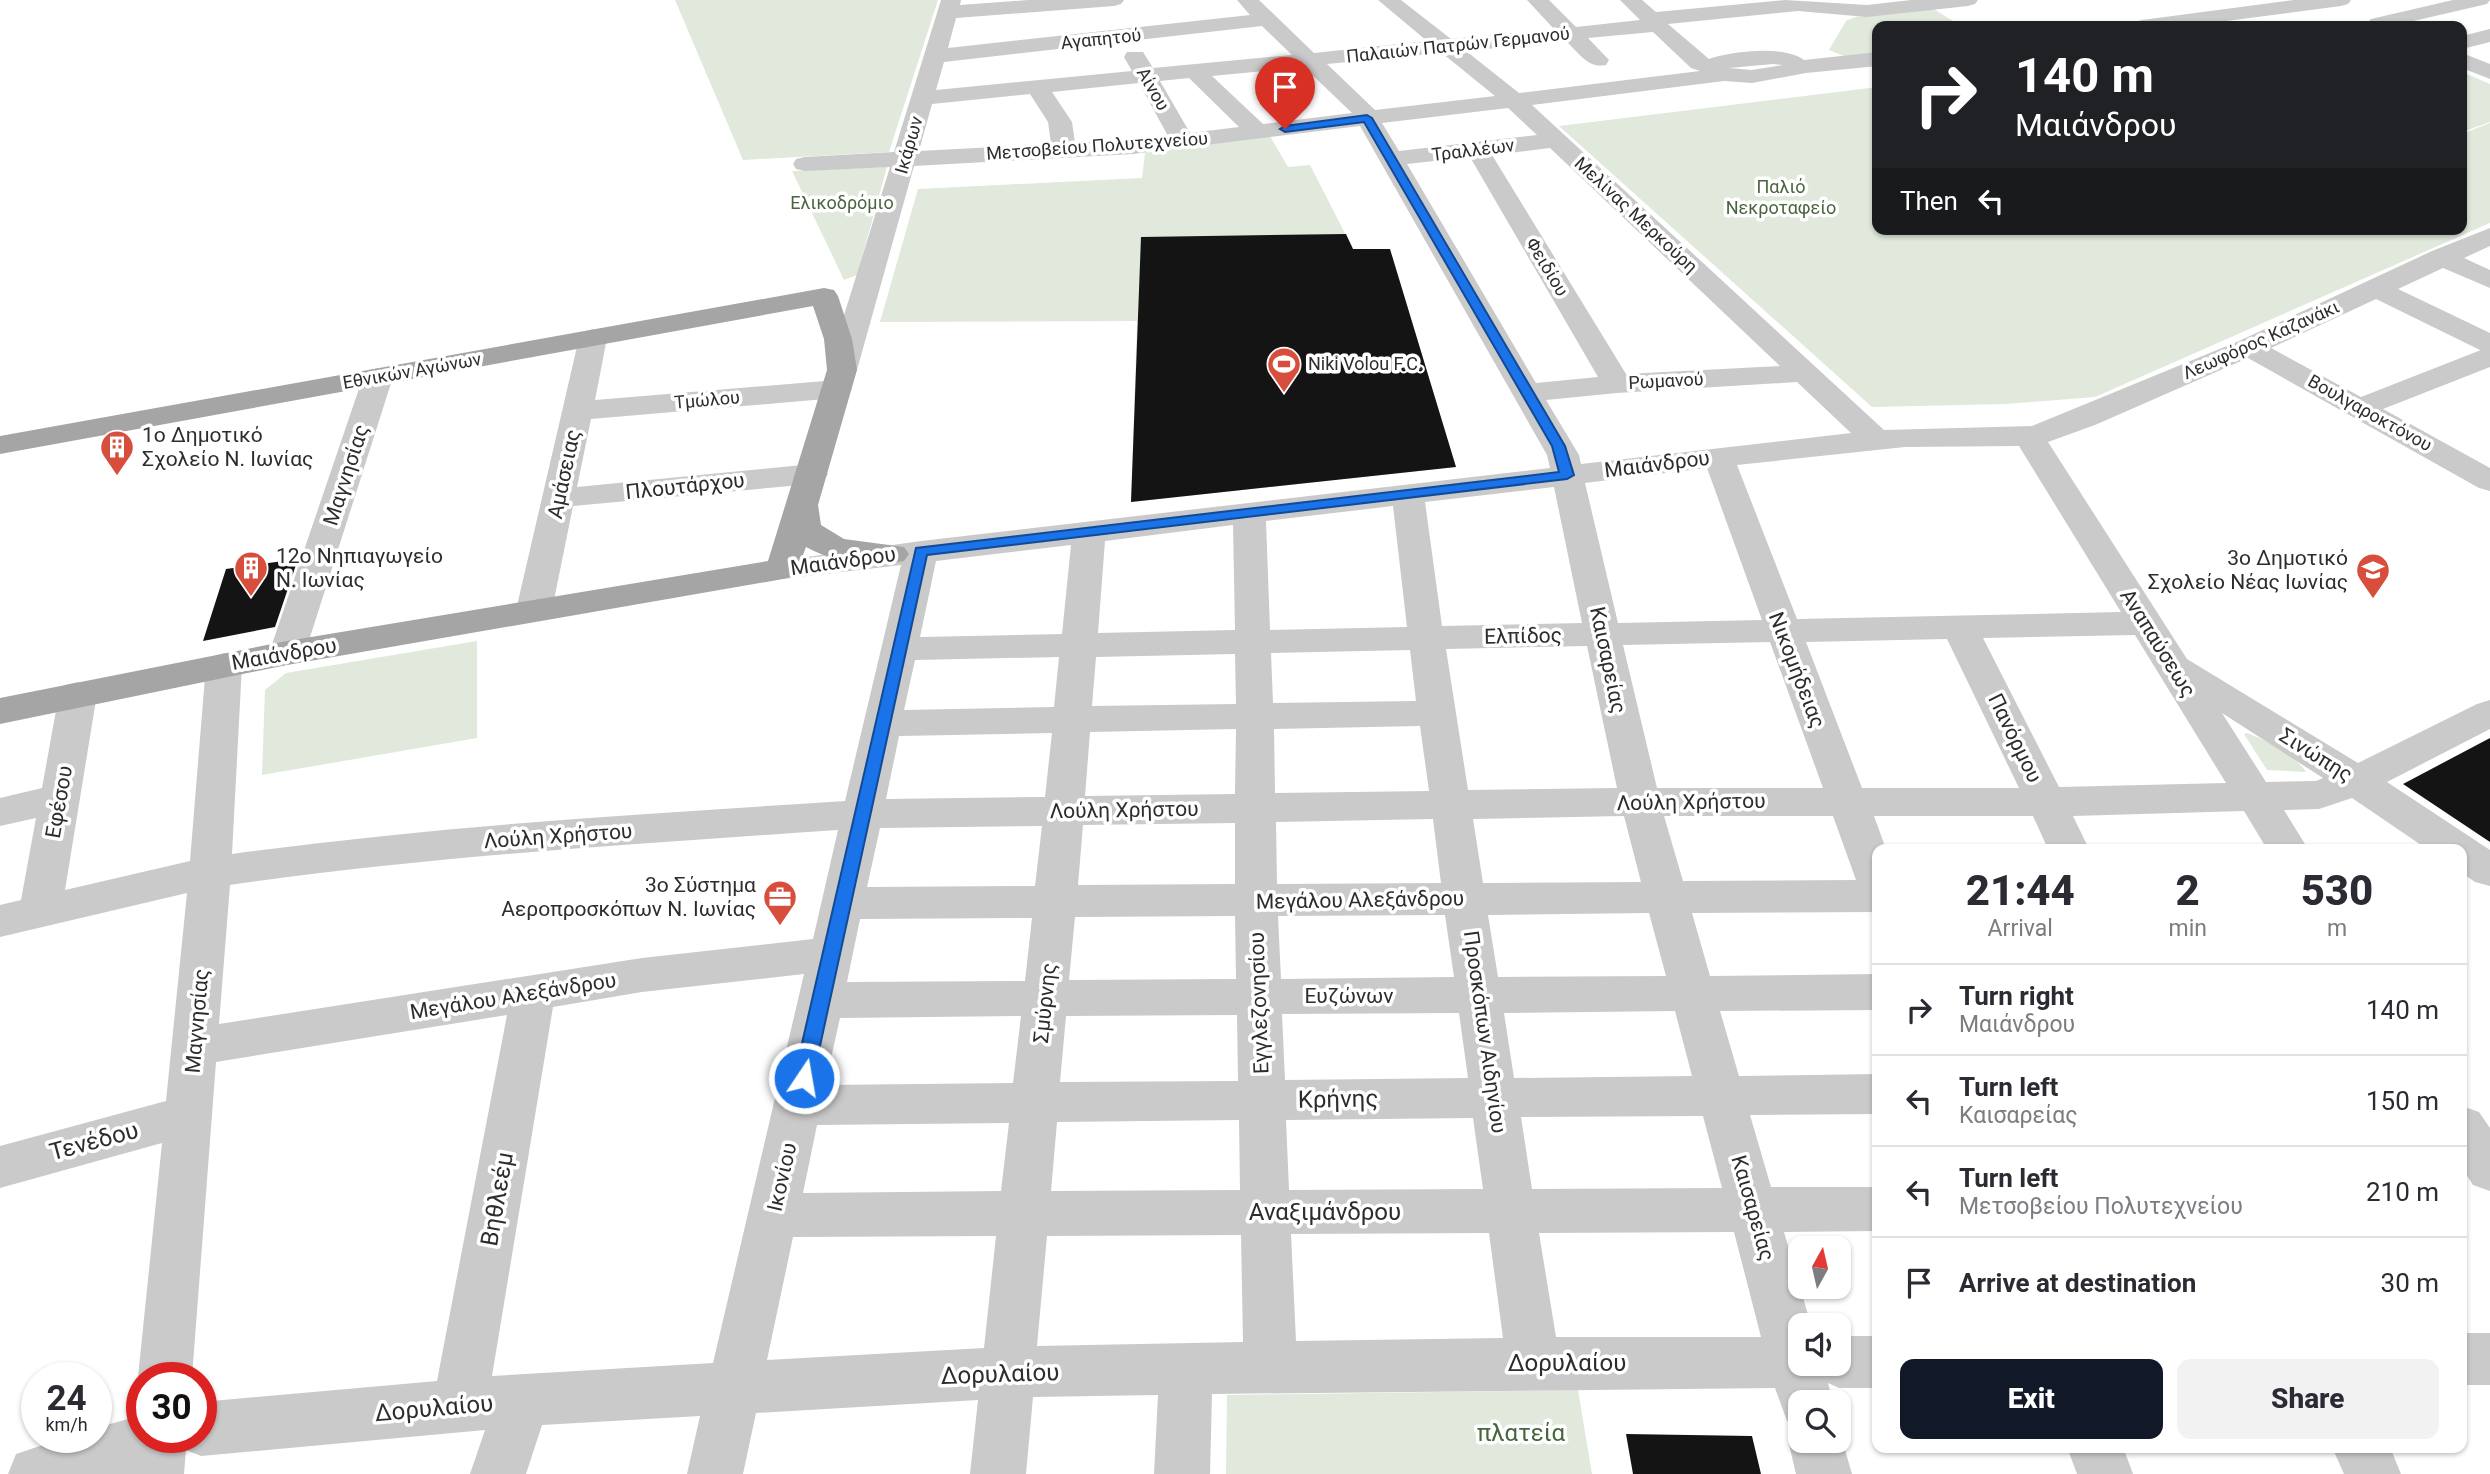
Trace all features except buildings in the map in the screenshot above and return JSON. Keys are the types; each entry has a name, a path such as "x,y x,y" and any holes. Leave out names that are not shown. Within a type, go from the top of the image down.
{"main road":[{"name":"Ικάρων","path":"783,569 840,379 838,339 824,296"},
{"name":"Εθνικών Αγώνων","path":"0,445 824,296"},
{"path":"802,506 804,525 817,538 835,546 906,553"},
{"name":"Μαιάνδρου","path":"0,711 287,653 783,569"}],"street":[{"name":"Αίνου","path":"1103,0 1183,141"},
{"path":"950,6 1114,0"},
{"name":"Μελίνας Μερκούρη","path":"1388,0 1514,101 1876,440"},
{"path":"1537,0 1598,60"},
{"path":"1630,0 1699,64 1717,71"},
{"name":"Παλαιών Πατρών Γερμανού","path":"923,98 1574,34 1778,3 1834,4 1860,12 1968,0"},
{"path":"2179,21 2332,0 2385,21"},
{"path":"2404,21 2480,0"},
{"path":"1794,63 1810,33 1834,4"},
{"path":"1934,4 1957,19"},
{"name":"Ικάρων","path":"840,379 950,6"},
{"name":"Αγαπητού","path":"935,56 1124,37 1257,9"},
{"name":"Καισαρείας","path":"1257,9 1360,108 1367,118 1559,446 1640,802 1754,1210 1790,1313"},
{"path":"2467,42 2490,35"},
{"path":"2467,46 2490,54"},
{"name":"Μετσοβείου Πολυτεχνείου","path":"805,164 1064,151 1183,141 1514,101 1717,71 1717,63 1773,57 1794,63"},
{"path":"1794,63 1872,59"},
{"path":"2467,62 2490,72"},
{"path":"1194,71 1258,132"},
{"path":"1037,87 1060,122 1064,151"},
{"name":"Τραλλέων","path":"1390,159 1556,140"},
{"name":"Φειδίου","path":"1477,149 1616,384"},
{"name":"Λεωφόρος Καζανάκι","path":"2029,437 2084,418 2249,347 2490,236"},
{"path":"2441,257 2490,280"},
{"path":"2375,288 2490,344"},
{"name":"Αμάσειας","path":"534,610 593,338"},
{"name":"Βουλγαροκτόνου","path":"2249,347 2490,481"},
{"path":"2361,407 2490,358"},
{"name":"Ρωμανού","path":"1527,393 1616,384 1804,373"},
{"name":"Μαγνησίας","path":"287,653 378,377"},
{"name":"Τμώλου","path":"578,411 840,379"},
{"name":"Μαιάνδρου","path":"783,569 1876,440 2029,437"},
{"name":"Αναπαύσεως","path":"2029,437 2285,844"},
{"name":"Νικομήδειας","path":"1718,457 1872,867"},
{"name":"Πλουτάρχου","path":"559,498 812,474"},
{"name":"Προσκόπων Αιδηνίου","path":"1408,494 1426,638 1533,1363"},
{"name":"Εγγλεζονησίου","path":"1248,513 1254,641 1258,996 1270,1367"},
{"name":"Σμύρνης","path":"998,1474 1089,531"},
{"name":"Ικονίου","path":"715,1474 899,649 906,553"},
{"name":"Ελπίδος","path":"899,649 2146,623"},
{"name":"Πανόρμου","path":"1960,628 2067,844"},
{"name":"Μαγνησίας","path":"166,1362 211,872 224,665"},
{"name":"Σινώπης","path":"2172,665 2356,781 2450,844"},
{"name":"Εφέσου","path":"12,926 60,798 78,694"},
{"path":"883,723 1438,713"},
{"name":"Λούλη Χρήστου","path":"12,926 211,872 396,848 862,814 1640,802 2046,802 2256,798 2319,794 2356,781 2490,713"},
{"path":"0,812 60,798"},
{"path":"2467,855 2490,871"},
{"name":"Μεγάλου Αλεξάνδρου","path":"843,903 1872,896"},
{"name":"Μεγάλου Αλεξάνδρου","path":"195,1047 642,975 831,954"},
{"name":"Ευζώνων","path":"821,1000 1872,992"},
{"name":"Βηθλεέμ","path":"460,1405 533,993"},
{"name":"Κρήνης","path":"798,1105 1872,1094"},
{"name":"Τενέδου","path":"0,1167 188,1115"},
{"path":"2467,1134 2490,1170"},
{"name":"Αναξιμάνδρου","path":"773,1215 1872,1209"},
{"path":"2467,1359 2490,1359"},
{"name":"Δορυλαίου","path":"217,1428 523,1400 1008,1372 1533,1363 1788,1371"},
{"name":"Δορυλαίου","path":"1851,1366 1872,1363"},
{"path":"1182,1474 1186,1369"},
{"path":"498,1474 523,1400"},
{"path":"36,1474 126,1447"},
{"path":"156,1474 158,1453"},
{"path":"1819,1453 1824,1474"},
{"path":"2097,1453 2105,1474"},
{"path":"2363,1453 2373,1474"}],"green space":[{"path":"675,0 938,0 889,152 743,160"},
{"path":"1932,8 1953,21 1872,21 1872,54 1844,56 1829,50 1846,21 1855,17"},
{"path":"2467,74 2490,84 2490,122 2467,130"},
{"name":"Παλιό Νεκροταφείο","path":"1872,88 1872,235 2463,235 2095,397 2005,404 1872,407 1559,126"},
{"name":"Παλιό Νεκροταφείο","path":"2490,123 2490,223 2467,233 2467,132"},
{"path":"1270,136 1288,167 1310,165 1353,249 1390,249 1456,467 1131,502 1137,321 880,322 918,189 1142,178 1145,153"},
{"name":"Ελικοδρόμιο","path":"887,167 857,275 844,280 792,171"},
{"path":"477,641 477,738 262,775 265,690 286,673"},
{"path":"2244,734 2280,749 2295,759 2306,772 2267,770"},
{"name":"πλατεία","path":"1578,1390 1592,1474 1226,1474 1227,1395"}],"place":[{"name":"Niki Volou F.C.","path":"1284,394"},
{"name":"1ο Δημοτικό Σχολείο Ν. Ιωνίας","path":"117,477"},
{"name":"12ο Νηπιαγωγείο Ν. Ιωνίας","path":"251,598"},
{"name":"3ο Δημοτικό Σχολείο Νέας Ιωνίας","path":"2373,600"},
{"name":"3ο Σύστημα Αεροπροσκόπων Ν. Ιωνίας","path":"780,927"}],"route":[{"path":"804,1078 921,551 1567,475 1559,446 1367,118 1285,129"}]}
